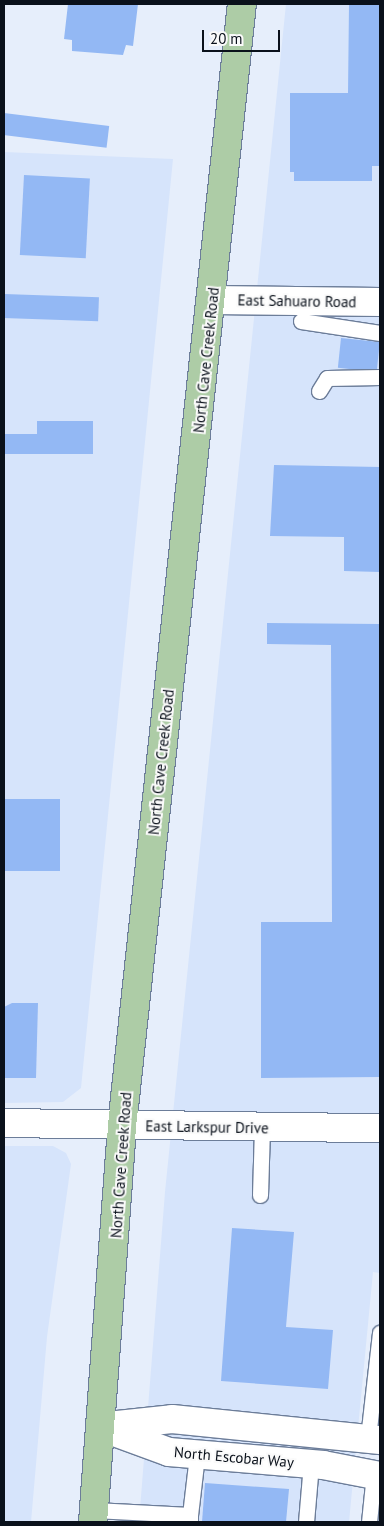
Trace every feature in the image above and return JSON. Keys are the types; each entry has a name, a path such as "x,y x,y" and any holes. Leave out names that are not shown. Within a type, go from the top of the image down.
{"main road":[{"name":"North Cave Creek Road","path":"93,1516 122,1126 213,300 242,4"}],"street":[{"name":"East Sahuaro Road","path":"213,300 380,302"},
{"name":"East Larkspur Drive","path":"4,1123 262,1128 380,1128"},
{"path":"101,1427 172,1420 374,1439"},
{"name":"North Escobar Way","path":"101,1427 169,1452 311,1464 377,1475"}],"lane":[{"path":"301,321 380,333"},
{"path":"320,391 327,378 380,377"},
{"path":"260,1194 262,1128"},
{"path":"374,1439 380,1333"},
{"path":"93,1516 190,1518 197,1455"},
{"path":"306,1522 311,1464"},
{"path":"368,1522 377,1475"}],"shaded area":[{"path":"286,4 380,4 380,1273 373,1272 349,1522 139,1522 165,1192"},
{"path":"4,152 173,159 81,1088 63,1102 4,1103"},
{"path":"4,1146 53,1146 66,1153 71,1164 47,1337 31,1522 4,1522"}],"building":[{"path":"68,4 138,4 133,46 126,45 123,55 72,51 72,40 64,39"},
{"path":"349,4 380,4 380,166 372,166 372,181 294,181 294,172 290,172 290,93 348,93"},
{"path":"4,113 109,126 107,148 4,135"},
{"path":"24,175 90,178 86,258 20,255"},
{"path":"4,294 99,297 98,321 4,318"},
{"path":"341,338 380,342 377,372 338,368"},
{"path":"37,421 93,421 93,454 4,454 4,434 37,434"},
{"path":"274,465 380,467 380,572 344,571 344,537 270,536"},
{"path":"267,623 380,624 380,1077 261,1078 261,922 332,922 331,645 267,644"},
{"path":"4,799 60,799 60,871 4,871"},
{"path":"12,1003 38,1003 36,1078 4,1078 4,1007"},
{"path":"232,1228 294,1232 286,1327 333,1330 328,1389 221,1381"},
{"path":"205,1483 289,1489 286,1522 202,1522"}]}
